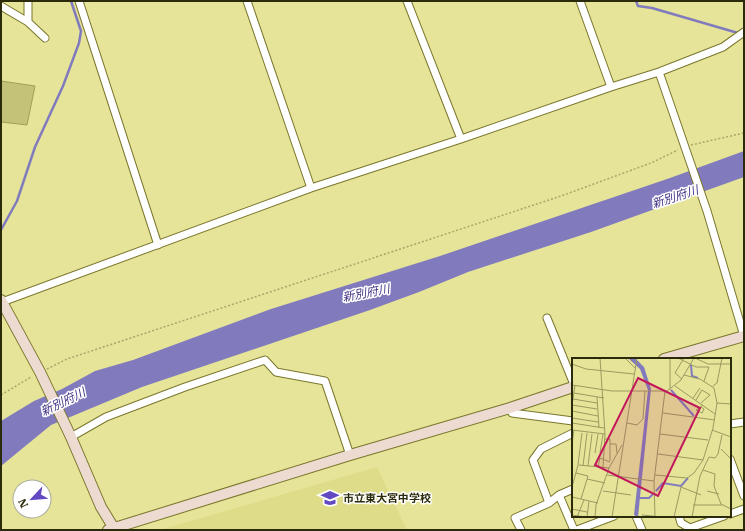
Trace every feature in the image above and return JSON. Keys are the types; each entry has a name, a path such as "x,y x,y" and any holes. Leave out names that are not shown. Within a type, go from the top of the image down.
{"street":[{"path":"28,1 28,22"},
{"path":"78,1 158,245"},
{"path":"247,1 312,188"},
{"path":"407,1 461,139"},
{"path":"580,1 611,86"},
{"path":"1,6 28,22 45,38"},
{"path":"572,387 510,408 350,455 113,529 40,372 2,301 312,188 461,139 611,86 659,72 723,48 744,32"},
{"path":"659,72 707,211 744,336 669,358"},
{"path":"547,318 572,380"},
{"path":"70,435 106,417 185,387 266,360 276,372 325,381 350,455"},
{"path":"510,408 512,413 521,415 572,421"},
{"path":"731,424 744,422"},
{"path":"549,503 533,460 541,448 572,433"},
{"path":"732,474 744,496"},
{"path":"521,530 515,518 549,503 559,495 572,489"},
{"path":"559,495 574,530"},
{"path":"731,514 744,509"},
{"path":"577,530 611,517"},
{"path":"636,517 642,530"},
{"path":"679,517 681,523 690,528 721,517"}],"path":[{"path":"1,396 40,372 67,359 561,196 685,150 744,134"}],"shaded area":[{"name":"市立東大宮中学校","path":"377,467 407,530 160,530"}],"water":[{"name":"新別府川","path":"744,151 744,177 591,232 468,272 370,310 142,387 51,425 1,466 1,421 34,401 62,389 95,371 133,360 271,309 440,256 670,178"}],"building":[{"path":"1,81 35,86 27,125 1,122"}],"waterway":[{"path":"1,230 17,201 35,147 63,86 79,43 81,31 71,1"},
{"path":"636,1 638,6 652,8 738,33"}],"place":[{"name":"市立東大宮中学校","path":"330,498"}]}
